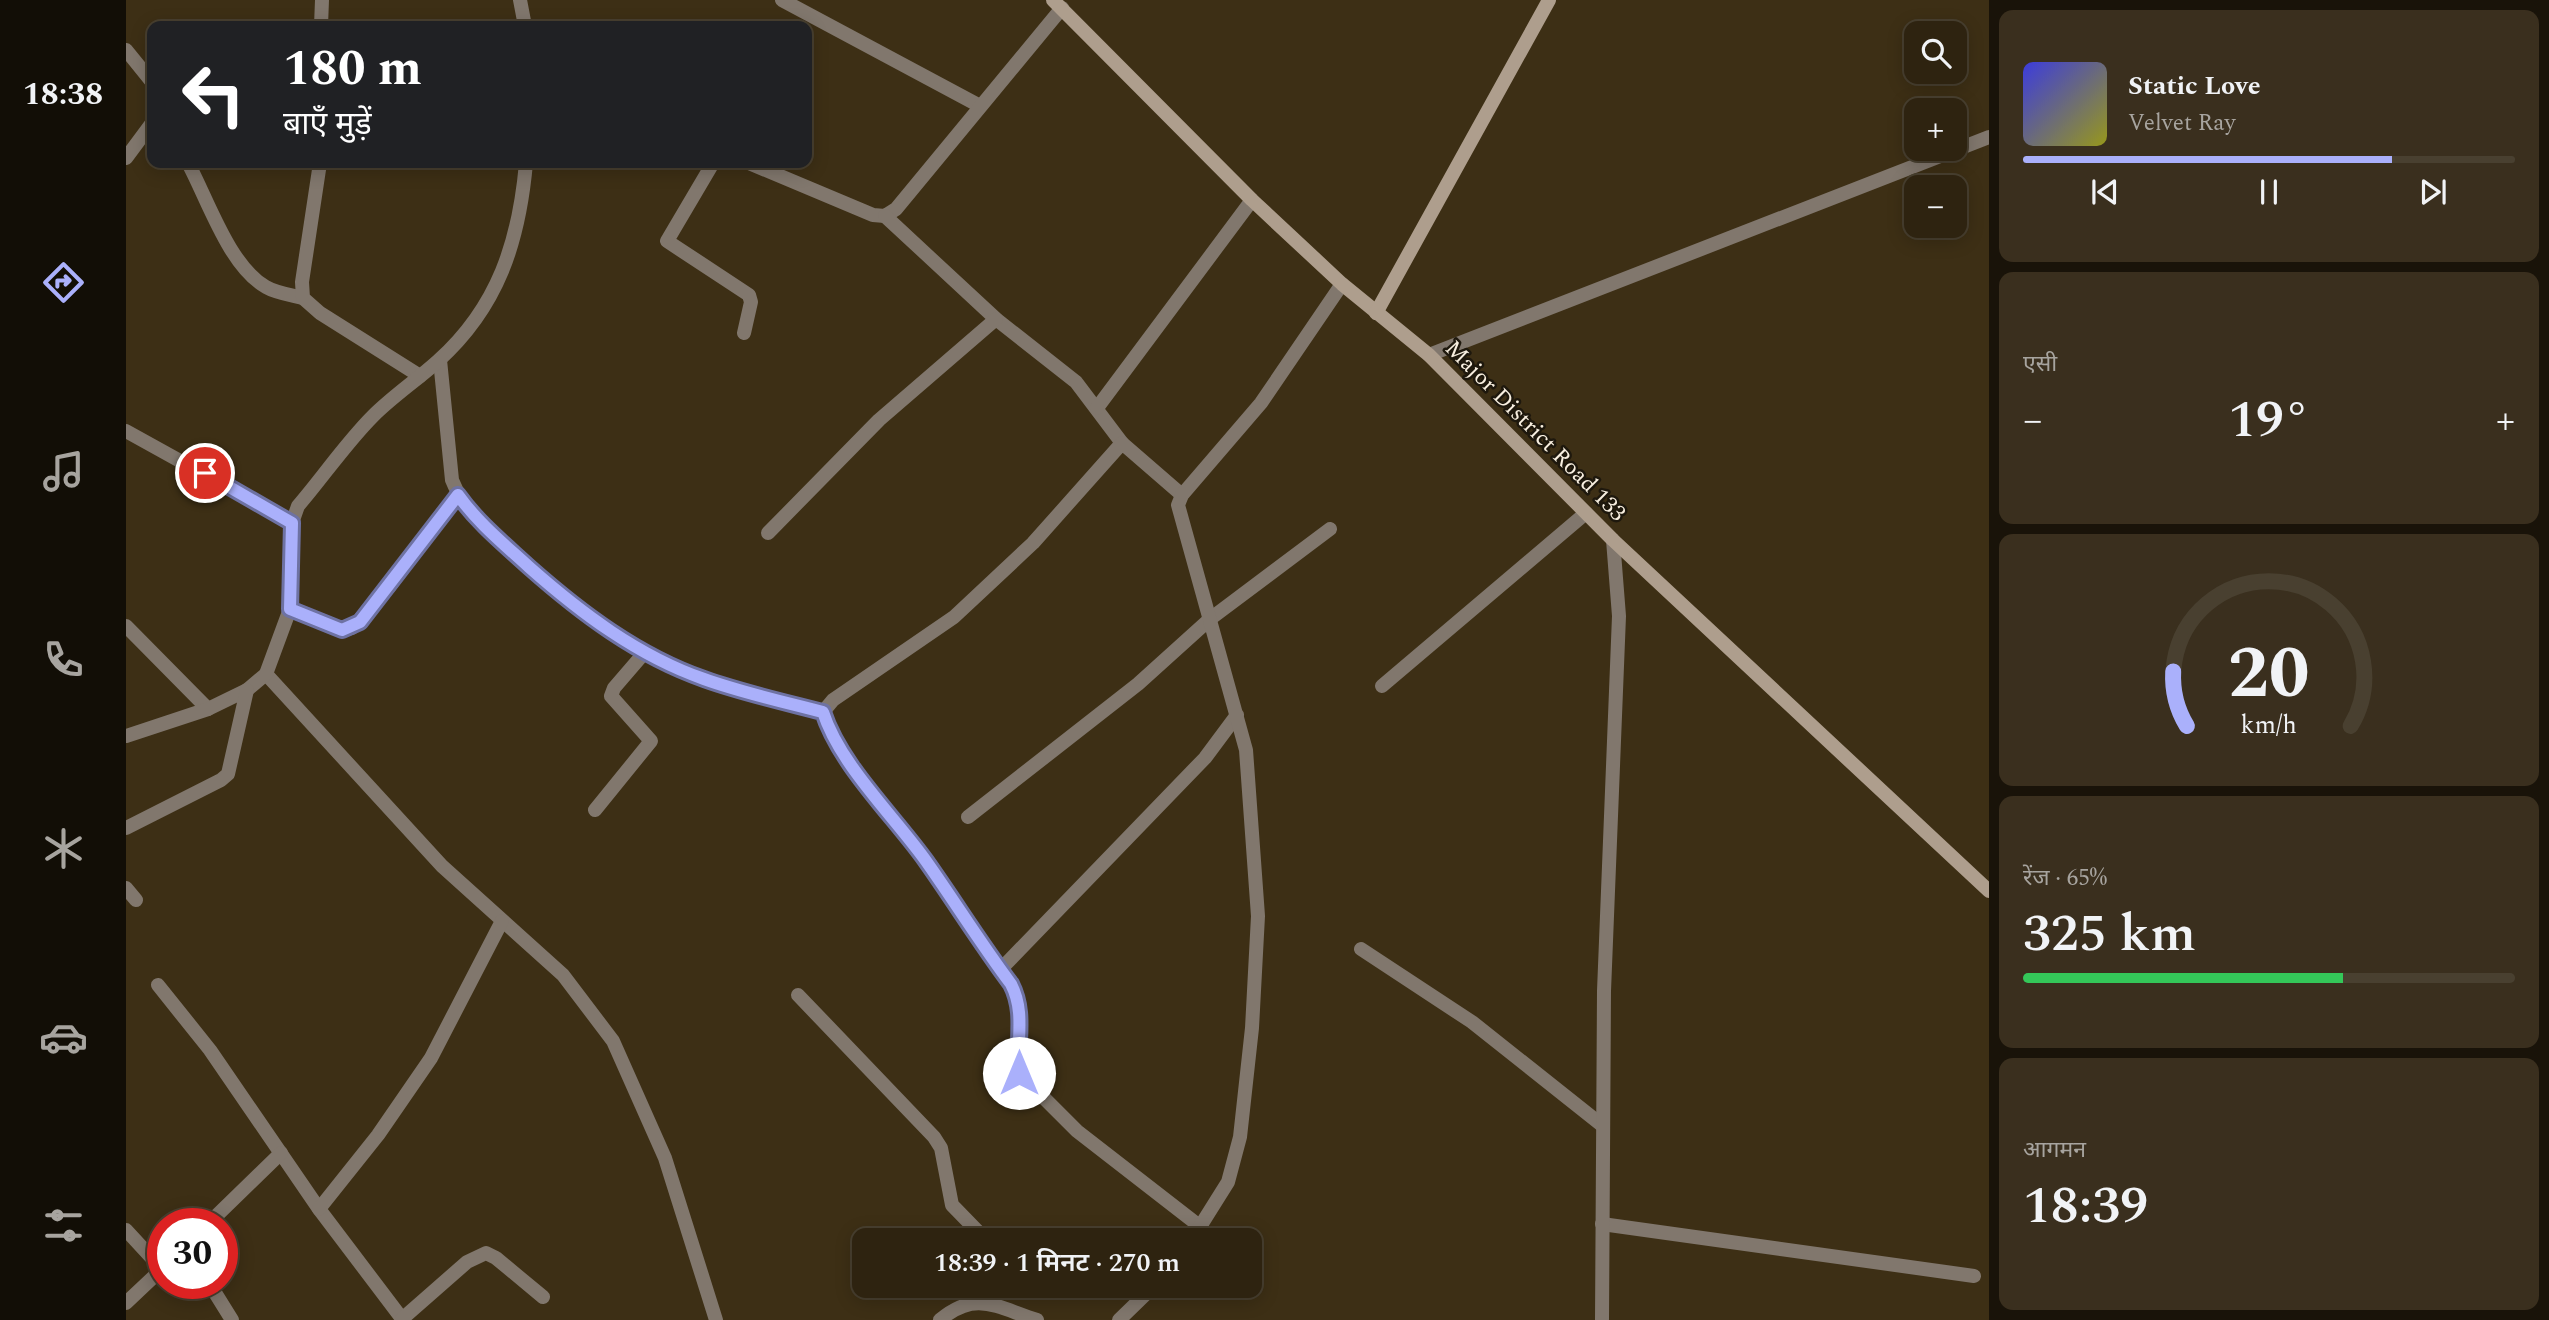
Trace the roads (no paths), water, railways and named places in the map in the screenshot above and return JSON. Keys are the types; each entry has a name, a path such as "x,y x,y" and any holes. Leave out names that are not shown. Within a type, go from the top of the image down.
{"main road":[{"path":"1376,313 1549,0"},
{"name":"Major District Road 133","path":"1057,4 1252,200 1342,284 1429,355 1613,540 1989,891"}],"street":[{"path":"321,0 321,21"},
{"path":"520,0 524,21"},
{"path":"782,0 980,106"},
{"path":"761,168 873,215 885,216 896,209 980,106 1057,4"},
{"path":"126,50 147,72"},
{"path":"126,158 147,130"},
{"path":"1429,355 1989,137"},
{"path":"190,168 234,255 249,275 269,289 303,298 320,313 420,376"},
{"path":"303,298 302,282 319,168"},
{"path":"126,736 208,709 247,690 266,674 290,609 292,523 298,506 372,417 440,360 485,307 507,265 523,197 526,168"},
{"path":"710,168 667,241 749,295 751,302 744,333"},
{"path":"1097,408 1252,200"},
{"path":"885,216 996,319 1052,359 1076,382 1122,443 1182,495"},
{"path":"823,712 827,724 853,766 925,860 1019,1000 1019,1073 1077,1131 1202,1228 1228,1182 1240,1137 1252,1028 1258,916 1246,750 1178,513 1182,495 1261,402 1342,284"},
{"path":"768,533 879,420 996,319"},
{"path":"440,360 449,465 458,495 485,527 544,580 604,627 645,652 704,679 823,712"},
{"path":"126,431 292,523"},
{"path":"823,712 833,700 954,617 1033,543 1122,443"},
{"path":"290,609 342,630 352,628 389,587 458,495"},
{"path":"1382,686 1586,513"},
{"path":"968,817 1138,684 1210,619 1330,529"},
{"path":"1602,1320 1604,990 1619,616 1613,540"},
{"path":"126,626 208,709"},
{"path":"595,810 651,741 611,696 614,688 645,652"},
{"path":"266,674 443,866 563,975 613,1041 665,1158 716,1320"},
{"path":"126,828 228,774 247,690"},
{"path":"1000,970 1205,758 1237,715"},
{"path":"126,888 136,900"},
{"path":"319,1209 377,1135 431,1058 502,921"},
{"path":"1361,948 1472,1021 1603,1126"},
{"path":"158,985 210,1049 319,1209 402,1319 467,1262 486,1253 496,1258 543,1297"},
{"path":"798,995 934,1137 941,1148 952,1205 974,1228"},
{"path":"224,1208 281,1153"},
{"path":"1602,1224 1974,1276"},
{"path":"126,1230 147,1253"},
{"path":"126,1303 147,1283"},
{"path":"940,1320 968,1298"},
{"path":"1119,1320 1142,1298"},
{"path":"219,1299 232,1320"},
{"path":"965,1302 981,1303 1037,1320"}]}
